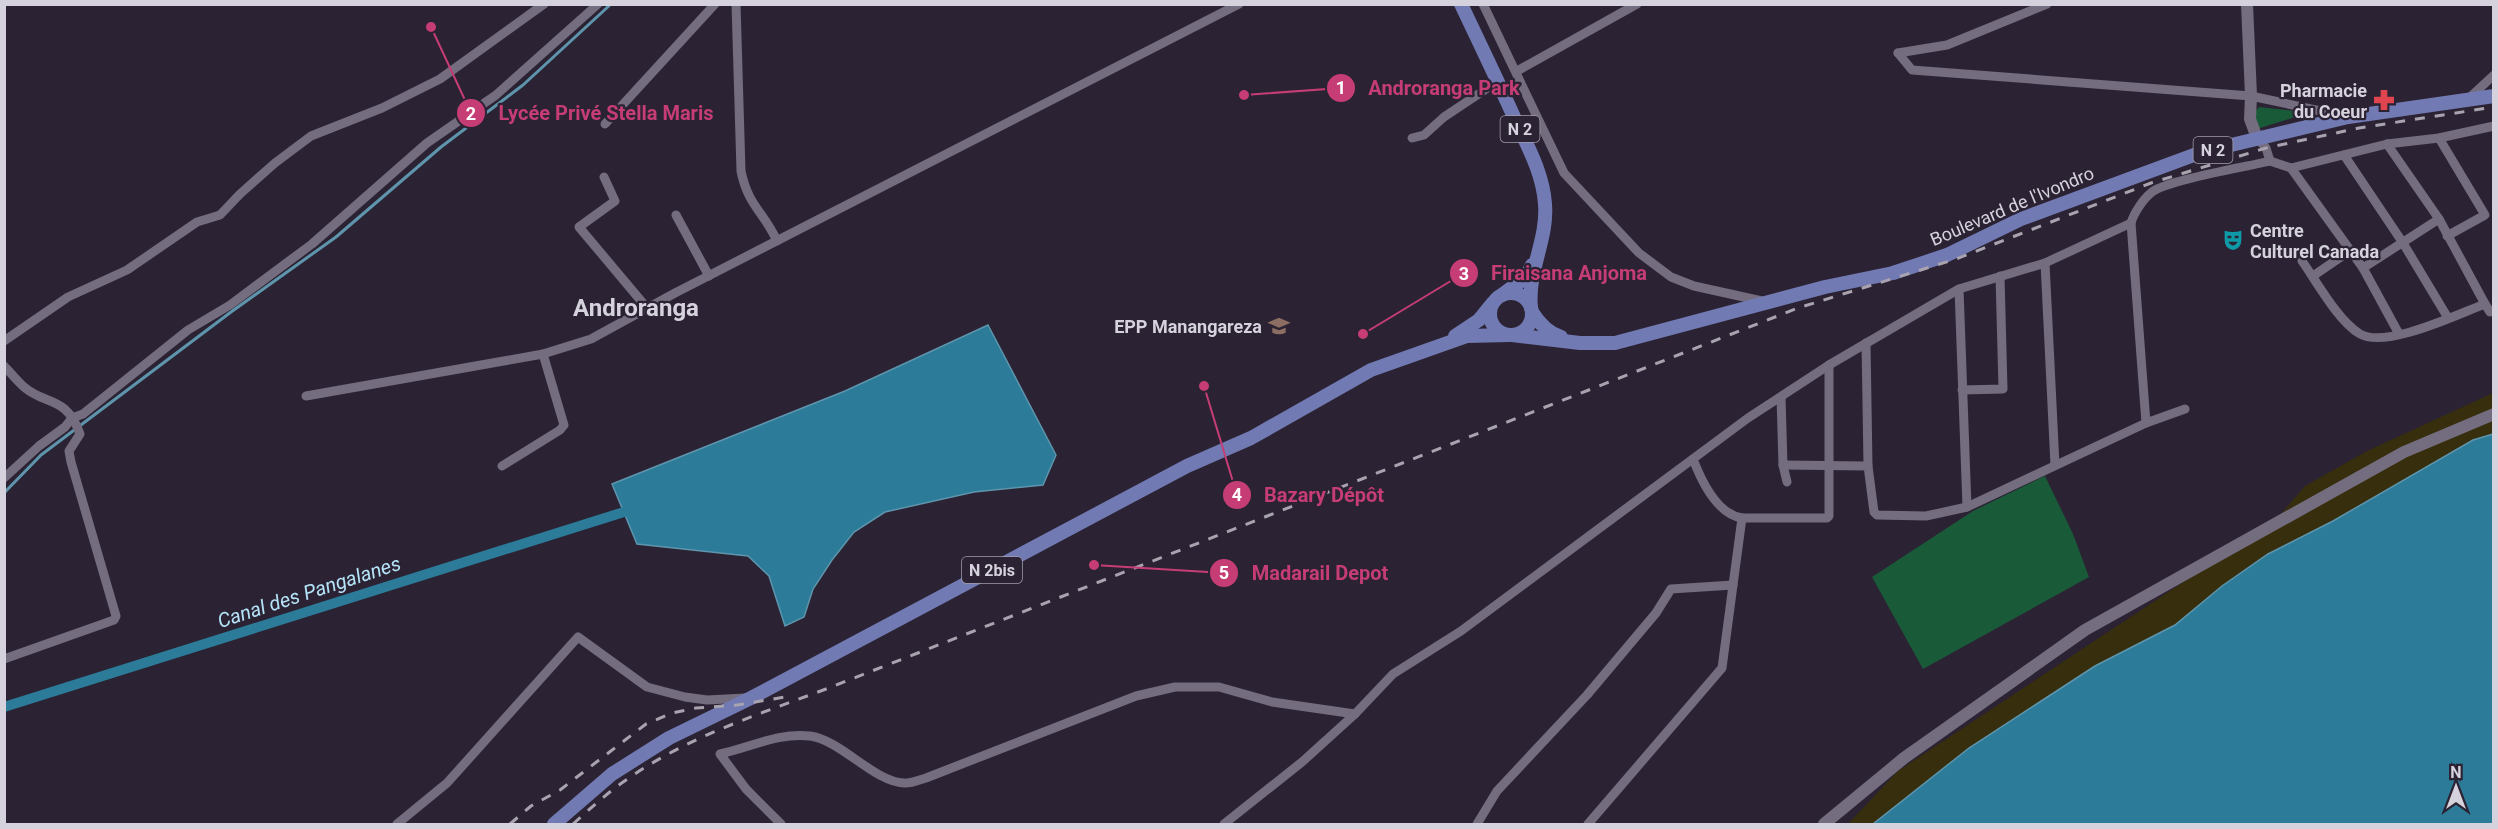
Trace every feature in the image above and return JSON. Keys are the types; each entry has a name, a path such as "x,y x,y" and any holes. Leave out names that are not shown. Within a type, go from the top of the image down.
{"main road":[{"name":"N 2","path":"1461,4 1533,158 1544,194 1545,227 1529,292 1532,310 1540,323 1552,334 1580,343"},
{"path":"2247,4 2252,96 2250,119 2257,138"},
{"name":"Boulevard de l'Ivondro","path":"1580,343 1615,343 1825,287 1893,273 1947,255 2021,219 2202,152 2348,117 2493,96"},
{"path":"1445,342 1479,320 1497,299 1525,278 1535,261"},
{"path":"1516,294 1523,297 1532,310 1527,327 1510,335 1496,329 1492,324 1490,310 1497,299 1516,294"},
{"path":"1445,342 1467,336 1510,335 1580,343"},
{"name":"N 2bis","path":"554,825 612,774 669,738 751,698 1187,466 1251,438 1371,370 1445,342"},
{"path":"1824,825 1904,758 2085,630 2404,452 2493,414"}],"street":[{"path":"4,342 68,297 127,270 197,222 220,215 275,163 311,136 382,108 440,79 544,4"},
{"path":"4,478 39,446 74,422 188,330 230,305 312,244 427,143 496,95 598,4"},
{"path":"605,124 715,4"},
{"path":"736,4 741,171 745,189 756,211 769,224 777,241"},
{"path":"306,396 543,354 591,339 647,308 1239,4"},
{"path":"1483,4 1564,173 1639,253 1671,277 1694,286 1770,303"},
{"path":"1517,71 1637,4"},
{"path":"2047,4 1947,45 1898,53 1912,70 2252,96 2348,117"},
{"path":"2468,99 2493,75"},
{"path":"1412,138 1424,135 1444,117 1498,81"},
{"path":"2146,423 2131,223 2135,211 2152,192 2178,182 2270,161 2291,168 2387,144 2439,138 2493,126"},
{"path":"2257,138 2266,148 2270,161"},
{"path":"2439,138 2486,215 2447,236"},
{"path":"2387,144 2439,219 2485,304 2490,312 2493,311"},
{"path":"2344,155 2403,243 2448,318"},
{"path":"2291,168 2363,268 2399,334"},
{"path":"604,177 615,201 579,227 647,308"},
{"path":"676,215 709,276"},
{"path":"2363,268 2439,219"},
{"path":"1224,825 1302,762 1355,714 1393,674 1461,631 1748,418 1829,365 1959,289 2045,263 2131,223"},
{"path":"2313,276 2351,250"},
{"path":"2302,261 2343,317 2360,333 2374,338 2399,334 2485,304"},
{"path":"2045,263 2055,465"},
{"path":"1962,390 2003,389 2000,276"},
{"path":"1959,289 1967,507"},
{"path":"1866,343 1869,466 1876,515 1926,516 1967,507 2146,423 2185,409"},
{"path":"502,466 560,430 564,425 543,354"},
{"path":"1693,459 1704,486 1732,516 1827,518 1829,516 1829,365"},
{"path":"4,366 25,388 61,405 80,434 69,451 70,462 116,616 114,620 4,659"},
{"path":"1781,397 1783,465 1787,482"},
{"path":"1783,465 1869,466"},
{"path":"1588,825 1722,668 1742,518"},
{"path":"1477,825 1497,791 1587,695 1656,613 1671,590 1733,585"},
{"path":"397,825 447,783 578,637 647,687 685,698 707,700 751,698"},
{"path":"781,825 746,789 720,754 785,736 811,736 835,747 890,780 905,784 926,778 1136,696 1175,687 1219,687 1272,702 1355,714"}],"green space":[{"path":"2259,107 2305,112 2305,114 2257,129 2255,112"},
{"path":"2045,476 2073,534 2089,577 1923,669 1872,577 1973,511"}],"sand":[{"path":"2493,393 2493,434 2473,440 2333,521 2268,554 2222,586 2175,625 2095,666 1873,824 1848,824 1898,771 2274,522 2305,486 2367,451"}],"water":[{"path":"988,325 1056,455 1043,485 974,492 885,512 854,532 813,589 804,617 785,626 769,576 748,556 637,544 612,484 845,391"},
{"path":"2493,434 2493,824 1873,824 1969,748 2095,666 2175,625 2222,586 2268,554 2333,521 2473,440"}],"waterway":[{"path":"4,493 41,455 231,312 336,237 441,147 523,85 611,4"},
{"name":"Canal des Pangalanes","path":"4,707 624,512"}],"railway":[{"path":"573,824 612,790 649,765 723,728 1798,308 1956,259 2151,183 2266,148 2359,128 2494,107"},
{"path":"510,824 531,806 560,790 646,724 672,713 696,708 737,705 791,696"}],"place":[{"name":"Lycée Privé Stella Maris","path":"431,27"},
{"name":"Androranga Park","path":"1244,95"},
{"name":"Pharmacie du Coeur","path":"2384,100"},
{"name":"Centre Culturel Canada","path":"2233,240"},
{"name":"EPP Manangareza","path":"1279,326"},
{"name":"Firaisana Anjoma","path":"1363,334"},
{"name":"Bazary Dépôt","path":"1204,386"},
{"name":"Madarail Depot","path":"1094,565"}],"district":[{"name":"Androranga","path":"636,308"}]}
